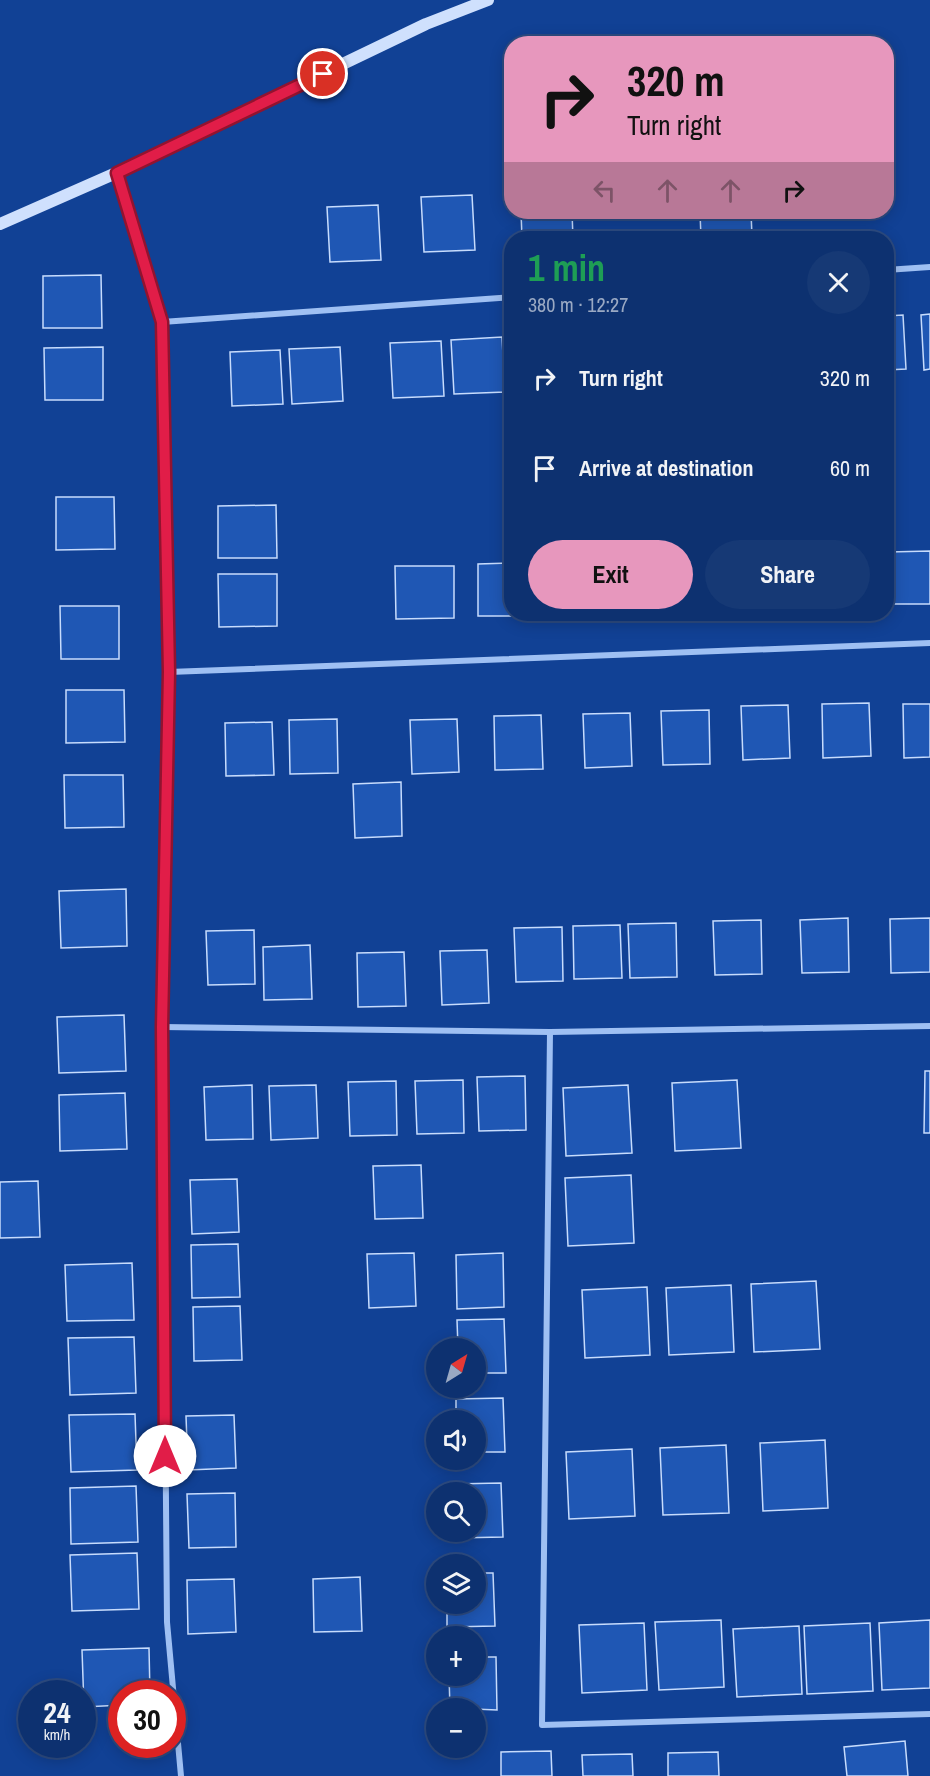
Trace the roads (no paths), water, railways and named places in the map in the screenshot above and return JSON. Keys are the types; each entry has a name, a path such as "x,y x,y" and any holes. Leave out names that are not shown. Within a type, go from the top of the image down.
{"main road":[{"path":"0,224 117,173 426,24 488,0"}],"street":[{"path":"117,173 162,322 169,672 162,1027 167,1622 181,1776"},
{"path":"894,269 930,267"},
{"path":"162,322 504,298"},
{"path":"169,672 930,643"},
{"path":"162,1027 550,1032 930,1026"},
{"path":"550,1032 542,1725 930,1714"}]}
